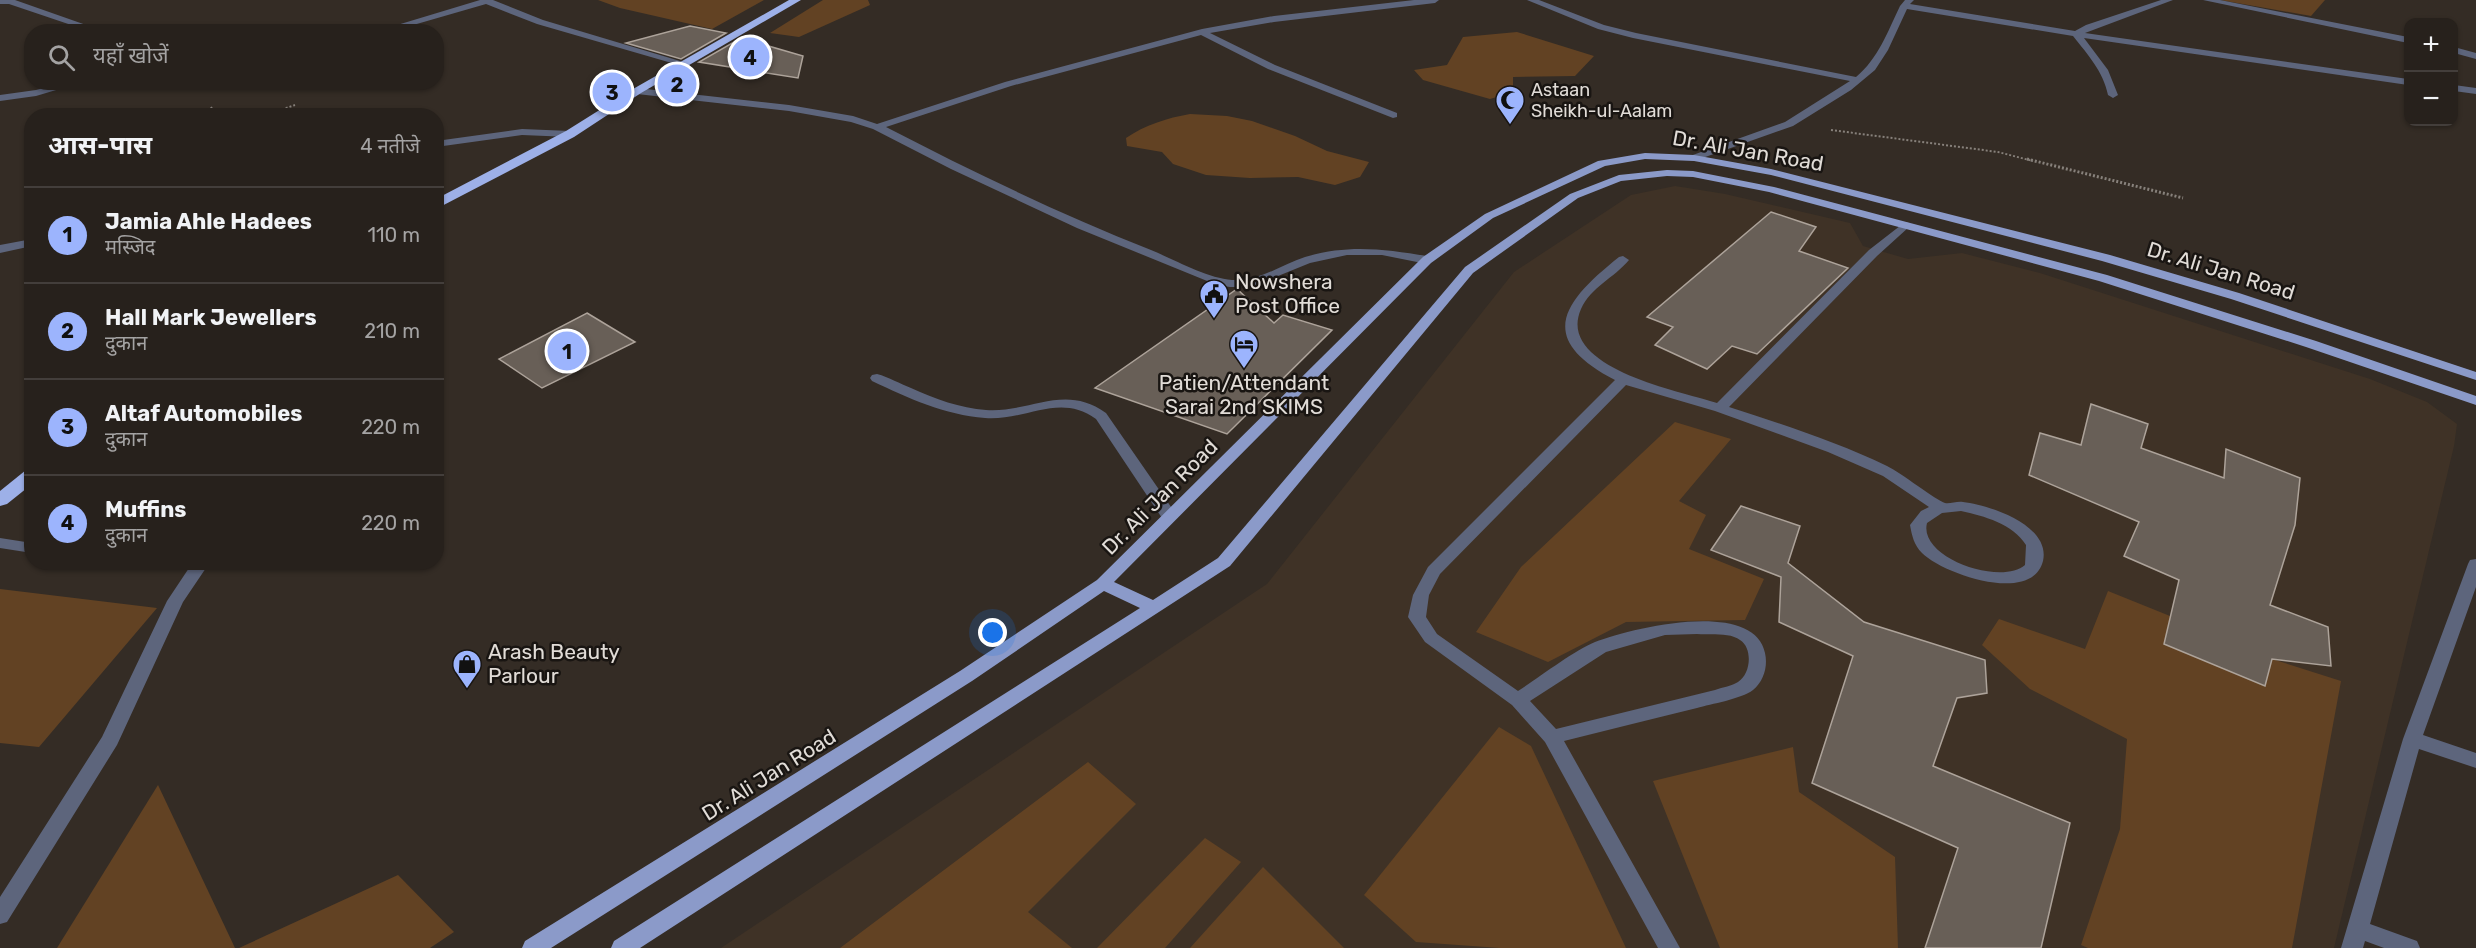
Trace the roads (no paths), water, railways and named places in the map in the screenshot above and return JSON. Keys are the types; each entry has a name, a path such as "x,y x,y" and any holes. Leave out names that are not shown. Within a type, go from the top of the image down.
{"highway":[{"path":"444,201 570,134 637,91 796,0"},
{"path":"0,500 24,483"}],"main road":[{"name":"Dr. Ali Jan Road","path":"533,948 966,676 1103,584 1427,260 1489,216 1602,163 1645,156 1694,158 1771,172 2106,258 2235,296 2476,376"},
{"name":"Dr. Ali Jan Road","path":"622,948 1224,562 1469,270 1574,196 1619,178 1667,173 1693,174 1770,189 2103,278 2311,344 2476,401"},
{"path":"1103,584 1154,607"}],"street":[{"path":"406,24 488,0 540,22 685,64"},
{"path":"1375,0 1387,7"},
{"path":"877,127 1008,84 1202,32 1274,19 1435,0"},
{"path":"1531,0 1601,27 1636,36 1858,80"},
{"path":"2076,34 2089,27 2169,0"},
{"path":"2207,0 2404,39"},
{"path":"0,2 10,1 78,24"},
{"path":"1694,158 1789,124 1858,80 1870,70 1883,50 1907,3 2076,34 2404,81"},
{"path":"1202,32 1233,49 1393,115"},
{"path":"2076,34 2103,67 2111,81 2113,95"},
{"path":"2458,51 2476,56"},
{"path":"2458,89 2476,91"},
{"path":"0,98 40,90"},
{"path":"637,91 789,108 853,119 877,127 955,167 1081,226 1217,281 1235,286 1253,284 1300,262 1354,250 1390,253 1427,260"},
{"path":"444,143 522,132 570,134"},
{"path":"1720,408 1873,253 1905,225"},
{"path":"0,249 24,244"},
{"path":"1623,260 1589,290 1572,311 1573,334 1584,351 1624,379 1720,408 1871,464 1895,476 1940,507 1961,506 1985,511 2008,521 2026,535 2036,549 2035,563 2027,572 1996,578 1952,566 1932,553 1920,539 1918,525 1924,514 1940,507"},
{"path":"877,378 935,404 974,414 1023,412 1055,402 1073,402 1090,407 1101,416 1170,517"},
{"path":"1624,379 1434,571 1421,595 1417,616 1431,638 1518,700 1552,737 1669,948"},
{"path":"0,543 24,547"},
{"path":"2409,948 2354,938 2412,740 2476,564"},
{"path":"0,915 110,740 175,602 197,570"},
{"path":"1518,700 1600,647 1665,629 1731,630 1746,635 1755,645 1758,660 1755,675 1746,686 1718,696 1552,737"},
{"path":"2412,740 2476,761"}],"place":[{"name":"Muffins","path":"750,57"},
{"name":"Hall Mark Jewellers","path":"677,84"},
{"name":"Altaf Automobiles","path":"612,92"},
{"name":"Astaan Sheikh-ul-Aalam","path":"1510,126"},
{"name":"Nowshera Post Office","path":"1214,320"},
{"name":"Jamia Ahle Hadees","path":"567,351"},
{"name":"Patien/Attendant Sarai 2nd SKIMS","path":"1244,370"},
{"name":"Arash Beauty Parlour","path":"467,690"}]}
